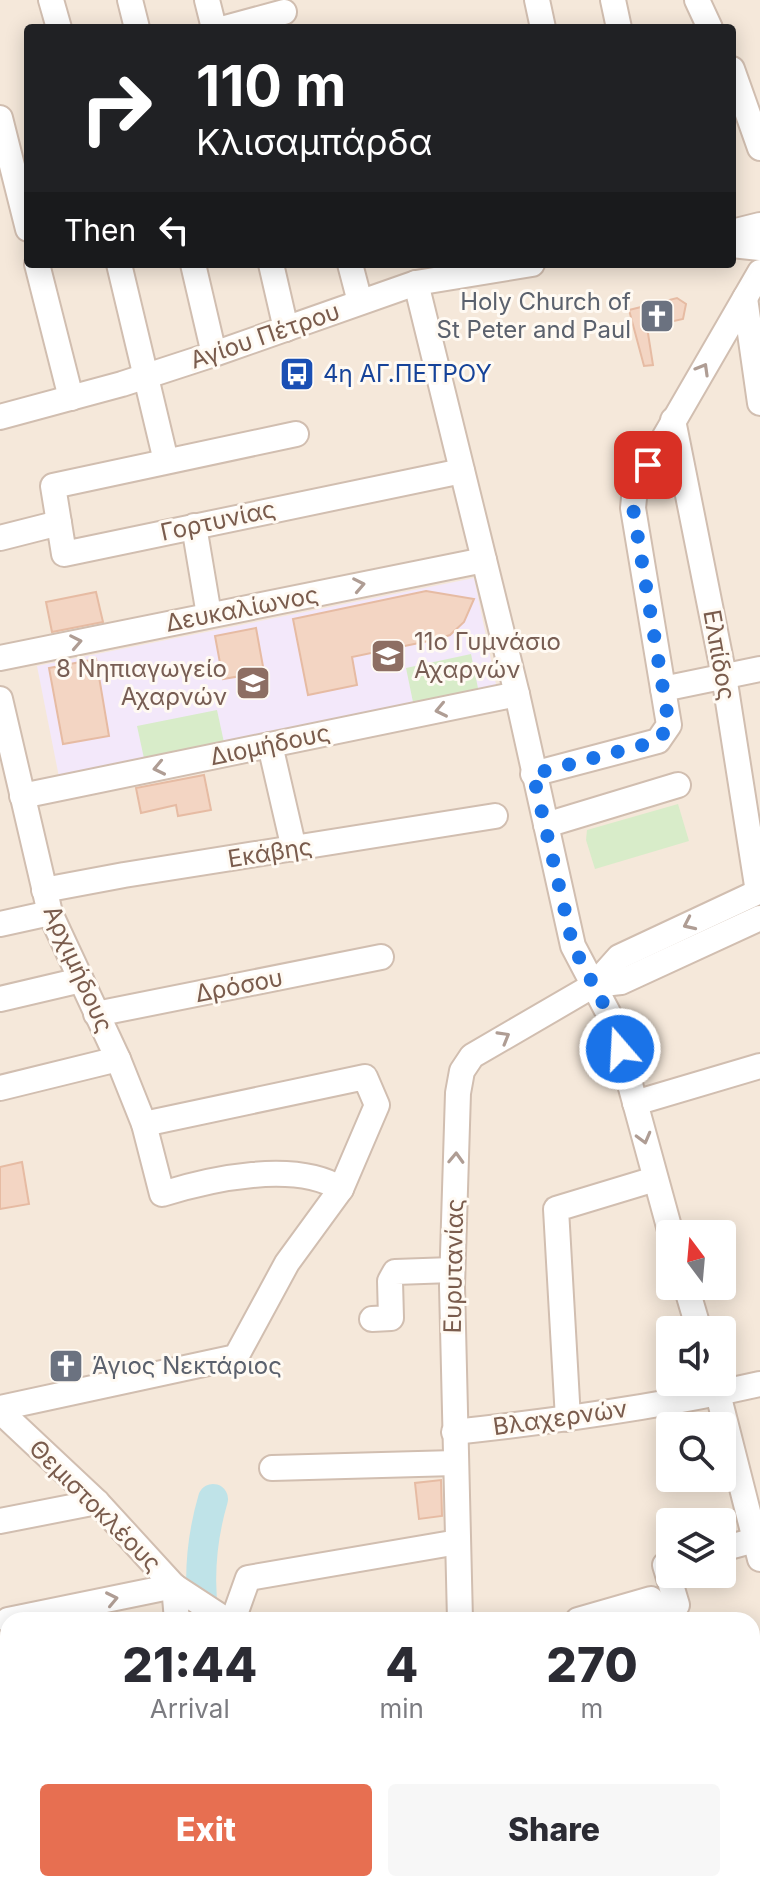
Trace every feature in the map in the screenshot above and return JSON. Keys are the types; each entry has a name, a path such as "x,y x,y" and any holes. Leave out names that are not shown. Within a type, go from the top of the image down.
{"street":[{"path":"51,0 58,24"},
{"path":"130,0 136,24"},
{"path":"207,0 213,24"},
{"path":"537,0 542,24"},
{"path":"613,0 618,24"},
{"path":"697,0 708,24"},
{"path":"241,24 284,13"},
{"path":"736,80 760,148"},
{"path":"0,118 24,213"},
{"path":"736,231 760,225"},
{"path":"736,245 760,248"},
{"path":"38,268 71,398"},
{"path":"120,268 166,461"},
{"path":"194,268 214,354"},
{"path":"272,268 286,329"},
{"path":"351,268 360,302"},
{"name":"Αγίου Πέτρου","path":"0,417 146,376 416,283 492,268"},
{"path":"533,774 658,741 669,725 633,508 635,488 760,272"},
{"path":"416,283 517,694 573,946 613,1022 667,1220"},
{"path":"745,298 760,403"},
{"name":"Ελπίδος","path":"673,420 724,676 759,892"},
{"path":"0,538 59,523 53,486 296,434"},
{"name":"Γορτυνίας","path":"59,523 64,554 462,471"},
{"path":"194,526 209,615"},
{"name":"Δευκαλίωνος","path":"0,658 484,560"},
{"path":"663,689 760,669"},
{"name":"Διομήδους","path":"22,796 517,694"},
{"name":"Αρχιμήδους","path":"0,699 47,902 144,1124 162,1194 211,1181 259,1174 309,1178 331,1183 341,1189"},
{"path":"270,745 294,849"},
{"path":"546,825 678,785"},
{"name":"Εκάβης","path":"0,924 47,902 124,875 495,816"},
{"path":"594,985 619,957 759,892"},
{"path":"594,985 621,982 760,918"},
{"name":"Δρόσου","path":"96,1014 381,957"},
{"path":"0,999 81,980"},
{"name":"Ευρυτανίας","path":"460,1612 452,1270 458,1093 462,1071 480,1051 594,985"},
{"path":"0,1088 118,1059"},
{"path":"635,1103 759,1072"},
{"path":"0,1410 236,1357 287,1263 341,1189 377,1105 365,1077 144,1124"},
{"path":"568,1419 556,1209 655,1179"},
{"path":"372,1319 391,1318 390,1281 395,1272 452,1270"},
{"name":"Βλαχερνών","path":"736,1386 760,1384"},
{"name":"Βλαχερνών","path":"454,1432 568,1419 678,1396"},
{"path":"718,1396 757,1549 736,1549"},
{"name":"Θεμιστοκλέους","path":"0,1410 97,1502 183,1592 216,1612"},
{"path":"272,1468 455,1463"},
{"path":"0,1521 97,1502"},
{"path":"229,1612 248,1578 458,1542"},
{"path":"664,1612 677,1605 672,1588"},
{"path":"58,1612 183,1592 179,1612"},
{"path":"606,1612 651,1599 655,1612"}],"shaded area":[{"path":"0,0 760,0 760,1612 0,1612"},
{"path":"474,578 498,694 60,782 37,666"}],"green space":[{"path":"471,654 479,693 414,707 406,668"},
{"path":"217,710 225,747 145,763 137,726"},
{"path":"678,804 689,841 595,869 586,840 587,830"}],"building":[{"name":"Holy Church of St Peter and Paul","path":"677,298 686,304 683,319 647,327 653,365 644,366 629,310"},
{"path":"426,591 474,599 464,622 450,635 438,639 352,657 357,685 308,695 293,619"},
{"path":"96,592 103,622 52,632 46,602"},
{"path":"256,628 264,672 223,679 215,636"},
{"path":"96,659 109,736 63,744 49,668"},
{"path":"204,775 211,810 178,816 176,805 141,813 136,788"},
{"path":"22,1162 29,1204 0,1209 0,1167"},
{"path":"441,1480 442,1516 419,1519 415,1483"}],"waterway":[{"path":"203,1612 202,1559 213,1499"}],"place":[{"name":"Holy Church of St Peter and Paul","path":"657,316"},
{"name":"4η ΑΓ.ΠΕΤΡΟΥ","path":"297,374"},
{"name":"11ο Γυμνάσιο Αχαρνών","path":"388,656"},
{"name":"8 Νηπιαγωγείο Αχαρνών","path":"253,683"},
{"name":"Άγιος Νεκτάριος","path":"66,1366"}],"route":[{"path":"620,1049 613,1022 573,946 533,774 658,741 669,725 633,508 635,488 648,465"}]}
